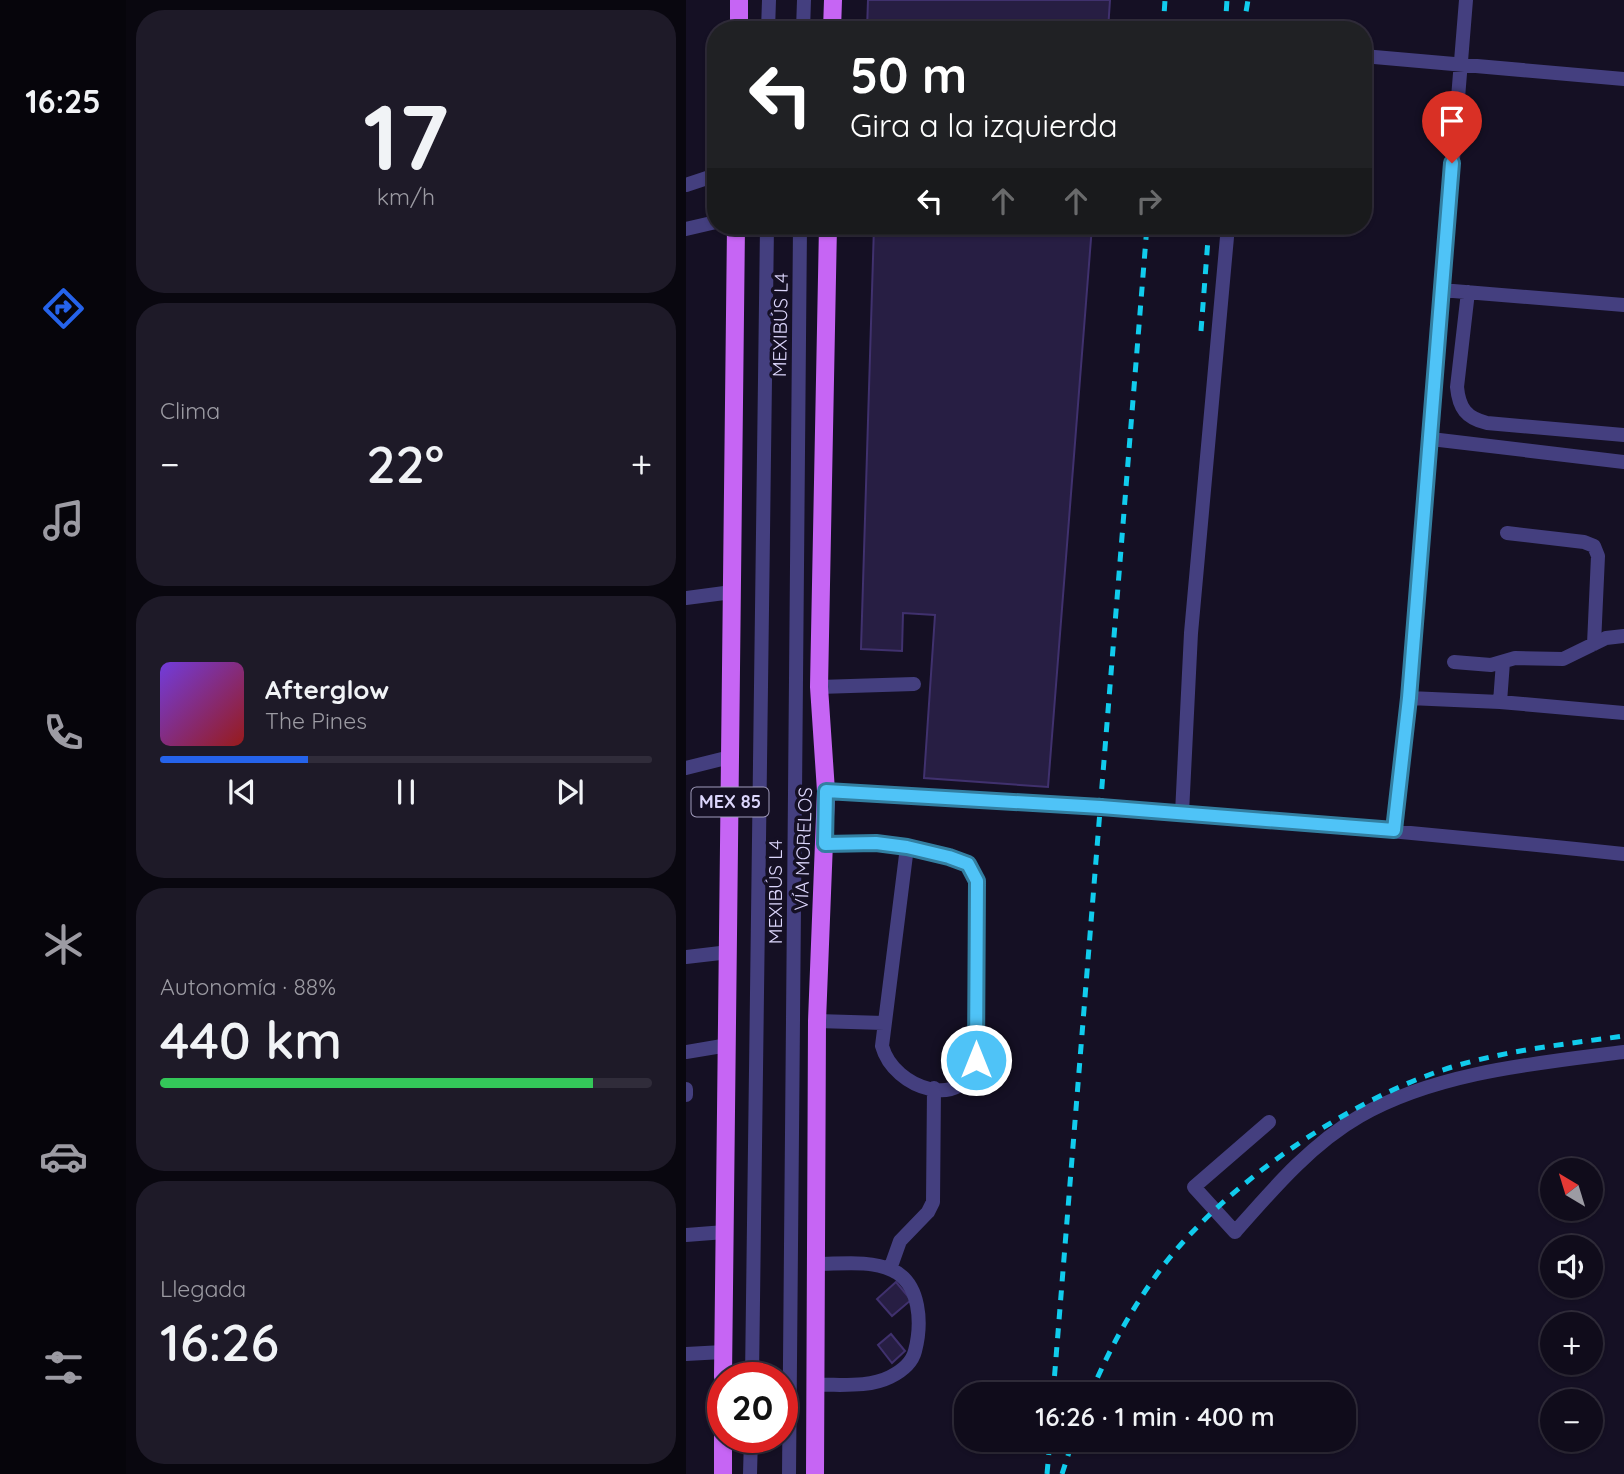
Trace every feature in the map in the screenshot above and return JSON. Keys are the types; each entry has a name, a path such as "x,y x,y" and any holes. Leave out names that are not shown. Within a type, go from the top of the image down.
{"main road":[{"path":"739,0 739,21"},
{"path":"832,21 833,0"},
{"name":"MEX 85","path":"723,1362 736,235"},
{"name":"VÍA MORELOS","path":"815,1474 817,1021 826,791 819,687 828,235"},
{"path":"723,1453 723,1474"}],"lane":[{"path":"768,21 769,0"},
{"path":"803,21 804,0"},
{"path":"1394,830 1409,698 1466,0"},
{"path":"1372,56 1624,79"},
{"path":"686,185 707,178"},
{"path":"686,229 707,224"},
{"name":"MEXIBÚS L4","path":"752,1362 767,235"},
{"name":"MEXIBÚS L4","path":"789,1474 800,235"},
{"path":"1182,813 1191,633 1227,235"},
{"path":"1441,290 1624,305"},
{"path":"1468,292 1457,387 1458,401 1465,413 1474,420 1487,423 1624,435"},
{"path":"1431,439 1624,462"},
{"path":"1507,533 1590,543 1594,546 1598,556 1594,644"},
{"path":"686,598 732,592"},
{"path":"1454,662 1491,665 1515,658 1569,658 1611,636 1624,636"},
{"path":"1500,702 1503,662"},
{"path":"819,687 914,684"},
{"path":"1409,698 1500,702 1624,713"},
{"path":"686,768 730,757"},
{"path":"826,791 1182,813 1394,830 1624,854"},
{"path":"825,844 876,843 907,847 962,860 968,864 977,881 974,1071 970,1078 954,1089 919,1088 891,1065 883,1046 907,847"},
{"path":"686,957 729,952"},
{"path":"817,1021 884,1023"},
{"path":"686,1052 728,1045"},
{"path":"1269,1122 1194,1188 1235,1231 1278,1183 1315,1149 1360,1116 1411,1094 1461,1078 1513,1066 1624,1052"},
{"path":"890,1269 900,1241 929,1212 933,1202 934,1088"},
{"path":"686,1089 686,1095"},
{"path":"686,1235 725,1232"},
{"path":"816,1385 875,1383 900,1371 915,1352 917,1303 907,1282 890,1269 874,1265 817,1264"},
{"path":"686,1354 723,1352"},
{"path":"750,1474 751,1453"}],"building":[{"path":"868,0 1110,0 1109,21 867,21"},
{"path":"874,235 1091,235 1048,787 924,778 935,615 903,613 902,651 861,649"},
{"path":"896,1282 911,1300 892,1316 877,1299"},
{"path":"891,1334 905,1351 892,1363 878,1345"}],"railway":[{"path":"1164,21 1165,0"},
{"path":"1226,21 1227,0"},
{"path":"1244,21 1248,0"},
{"path":"1054,1382 1146,235"},
{"path":"1201,331 1208,235"},
{"path":"1096,1382 1122,1328 1163,1266 1190,1235 1256,1174 1333,1121 1373,1099 1452,1067 1516,1052 1624,1036"},
{"path":"1047,1474 1049,1452"},
{"path":"1062,1474 1069,1452"}],"route":[{"path":"976,1060 977,881 974,872 962,860 907,847 876,843 825,844 826,791 1101,807 1394,830 1409,698 1452,163"}]}
